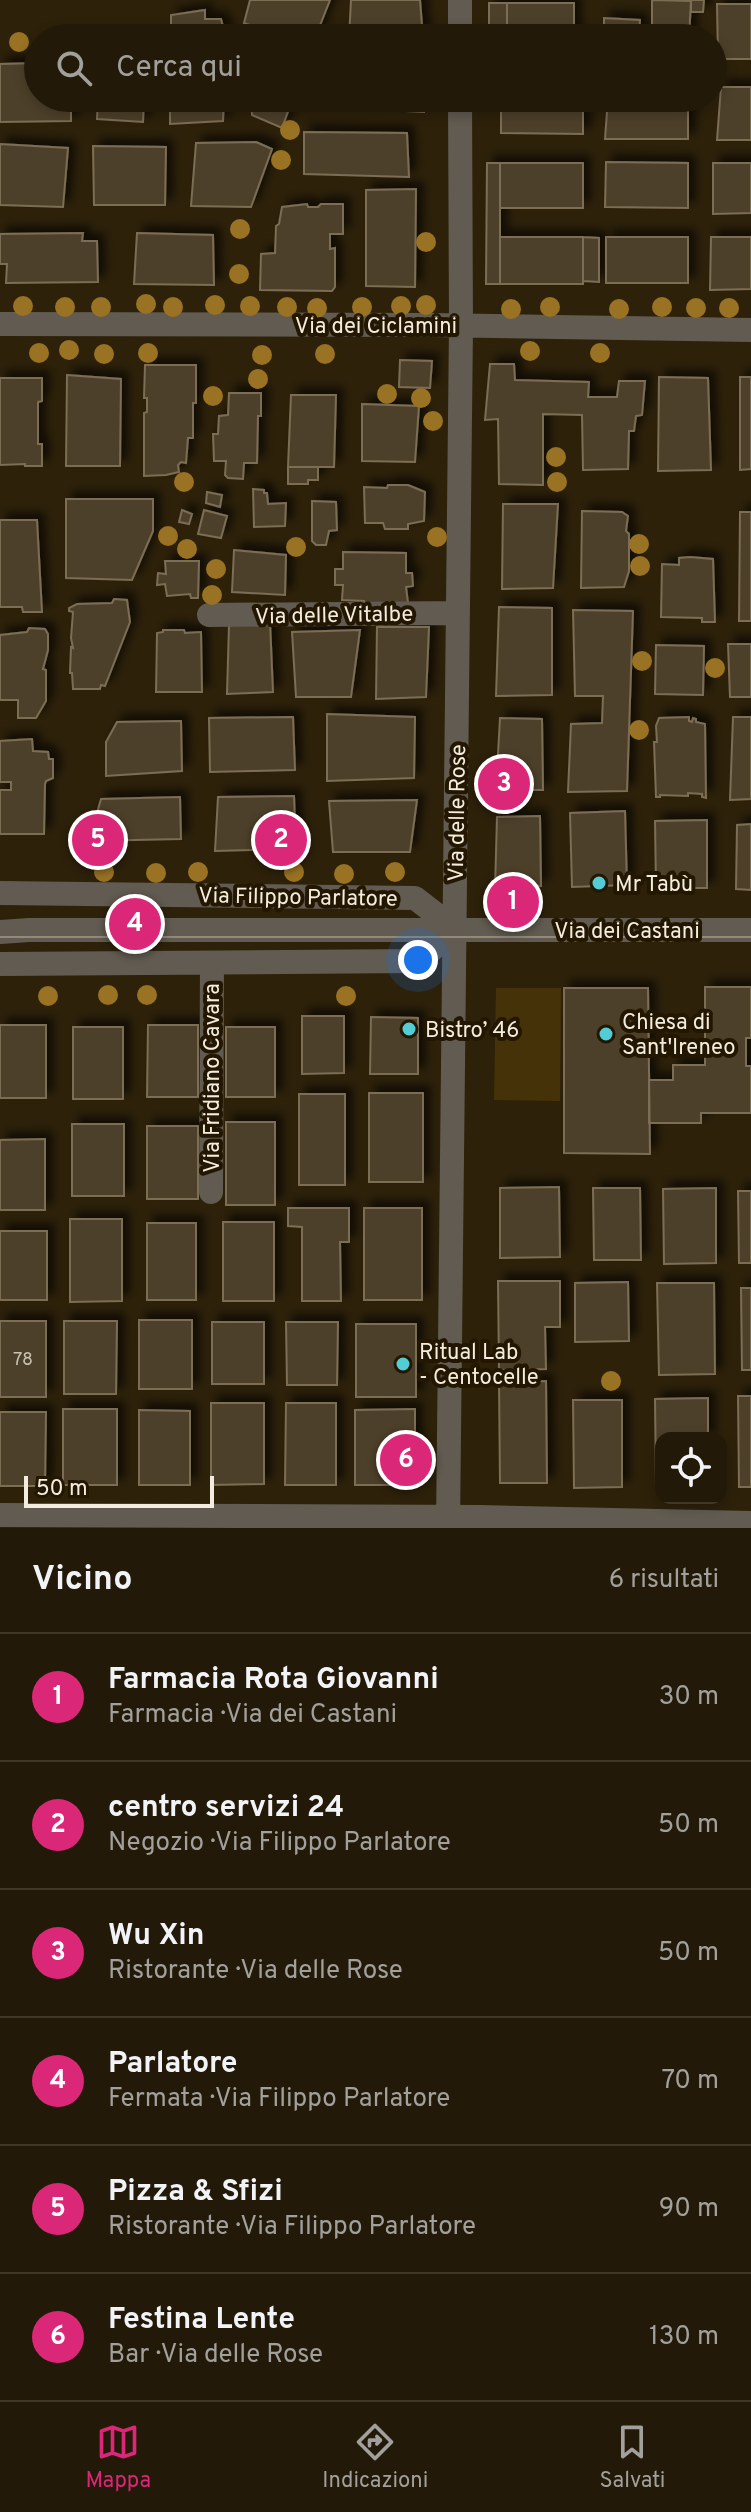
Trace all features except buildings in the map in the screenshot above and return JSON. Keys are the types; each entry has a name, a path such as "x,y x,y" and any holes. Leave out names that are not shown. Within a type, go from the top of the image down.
{"street":[{"path":"460,0 460,24"},
{"name":"Via delle Rose","path":"448,1522 461,326 460,112"},
{"name":"Via dei Ciclamini","path":"0,324 751,330"},
{"name":"Via delle Vitalbe","path":"209,615 458,613"},
{"name":"Via Filippo Parlatore","path":"0,893 415,898 455,929"},
{"path":"0,964 416,961 455,929"},
{"name":"Via dei Castani","path":"0,932 751,930"},
{"name":"Via Fridiano Cavara","path":"211,1192 212,964"},
{"path":"0,1515 751,1523"}],"shaded area":[{"path":"496,988 561,988 560,1101 494,1100"}],"tram line":[{"path":"0,937 751,937"}],"place":[{"name":"Wu Xin","path":"504,784"},
{"name":"Pizza & Sfizi","path":"98,840"},
{"name":"centro servizi 24","path":"281,840"},
{"name":"Mr Tabù","path":"599,883"},
{"name":"Farmacia Rota Giovanni","path":"513,902"},
{"name":"Parlatore","path":"135,924"},
{"name":"Bistro’ 46","path":"409,1029"},
{"name":"Chiesa di Sant'Ireneo","path":"606,1034"},
{"name":"Ritual Lab - Centocelle","path":"403,1364"},
{"name":"Festina Lente","path":"406,1460"}]}
